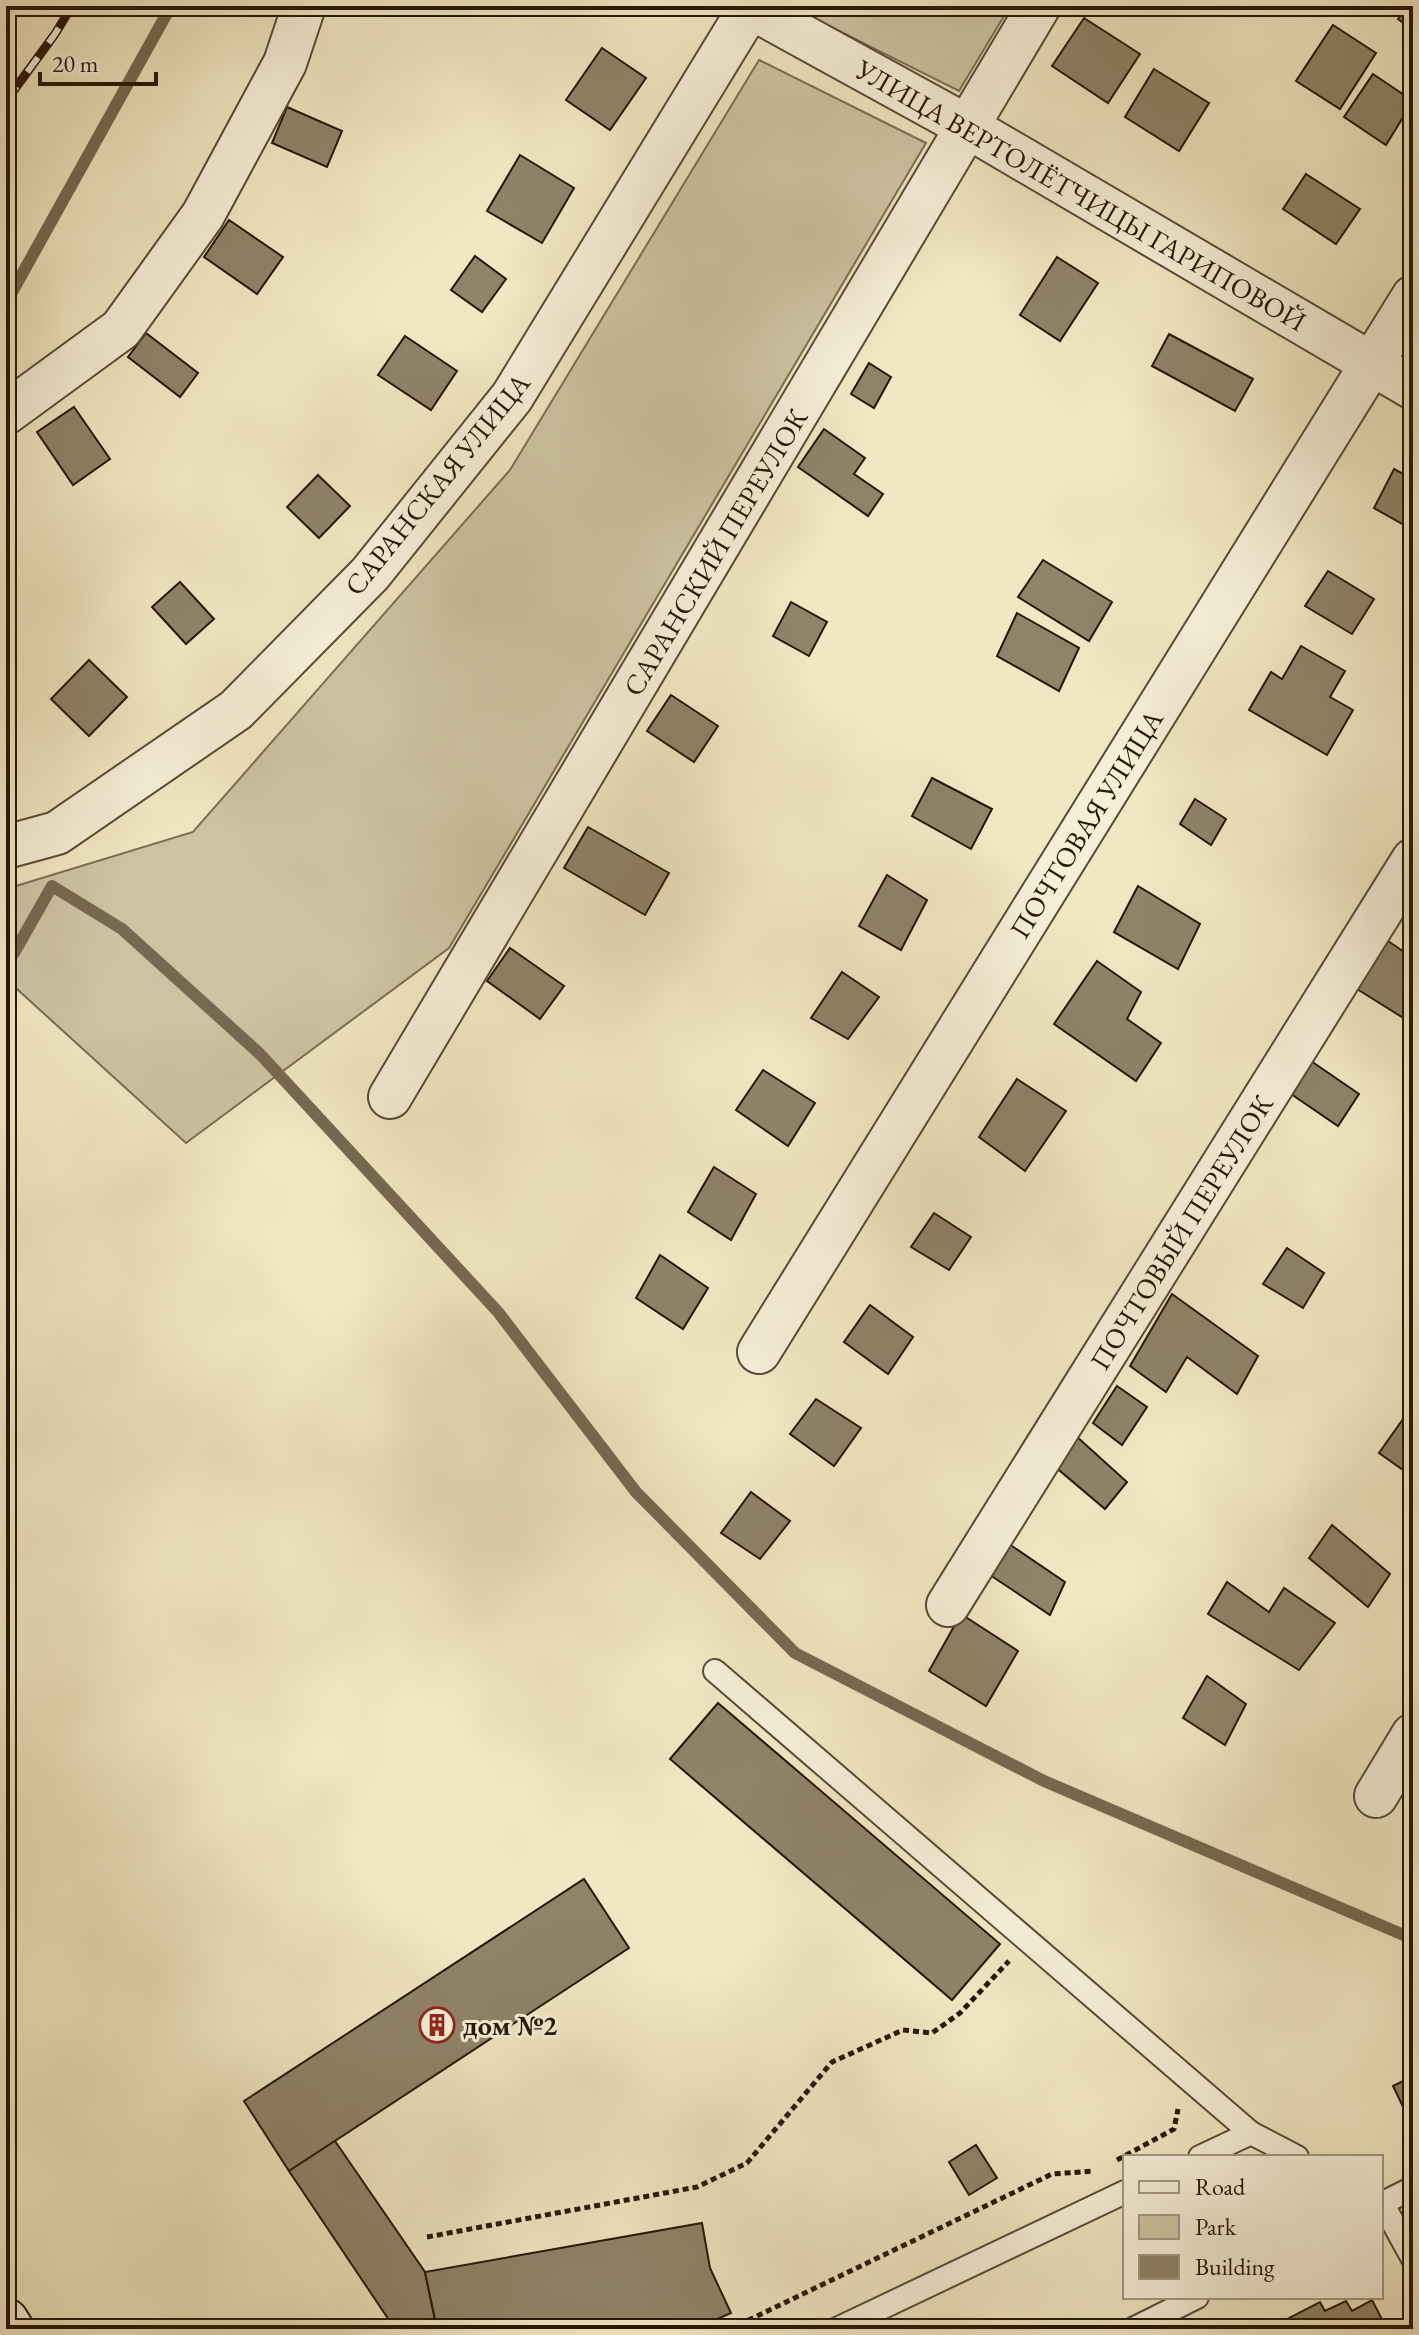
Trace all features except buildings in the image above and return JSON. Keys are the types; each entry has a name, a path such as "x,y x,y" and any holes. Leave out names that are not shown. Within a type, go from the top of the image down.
{"main road":[{"path":"6,2321 11,2329"}],"street":[{"path":"6,413 121,329 203,215 285,63 304,6"},
{"name":"УЛИЦА ВЕРТОЛЁТЧИЦЫ ГАРИПОВОЙ","path":"750,6 968,127 1413,388"},
{"name":"САРАНСКАЯ УЛИЦА","path":"6,847 57,833 236,710 370,574 512,397 750,6"},
{"name":"САРАНСКИЙ ПЕРЕУЛОК","path":"390,1097 1039,6"},
{"name":"ПОЧТОВАЯ УЛИЦА","path":"759,1352 1413,297"},
{"name":"ПОЧТОВЫЙ ПЕРЕУЛОК","path":"948,1605 1413,860"},
{"path":"1376,1796 1413,1735"}],"lane":[{"path":"715,1671 1251,2133 1293,2155"},
{"path":"1204,2155 1251,2133"},
{"path":"1383,2203 1413,2188"},
{"path":"837,2329 1123,2193"},
{"path":"1383,2205 1413,2259"},
{"path":"1133,2329 1193,2299"},
{"path":"1173,2309 1184,2329"}],"path":[{"path":"427,2237 697,2187 747,2163 832,2062 903,2030 932,2033 960,2013 1017,1953"},
{"path":"1126,2155 1174,2129 1179,2106"},
{"path":"1111,2163 1123,2157"},
{"path":"730,2329 1052,2174 1099,2170"}],"green space":[{"path":"796,6 1010,6 959,91 795,9"},
{"path":"759,60 926,143 449,948 186,1143 6,979 6,889 193,832 510,470"}],"waterway":[{"path":"6,303 171,6"},
{"path":"14,953 52,886 122,929 260,1054 498,1312 636,1492 795,1653 1044,1781 1413,1939"}],"railway":[{"path":"6,101 72,6"}],"place":[{"name":"дом №2","path":"437,2025"}]}
